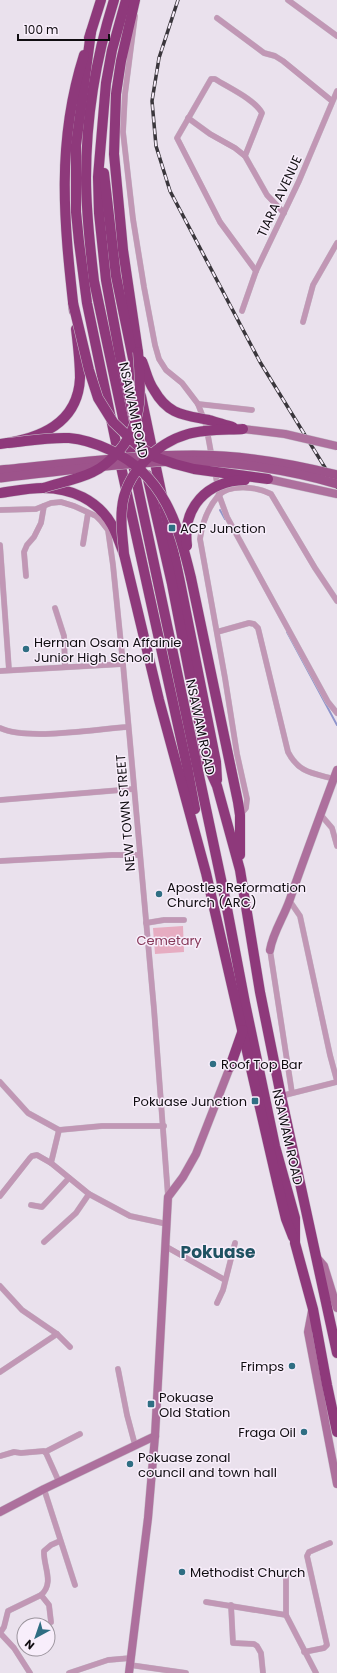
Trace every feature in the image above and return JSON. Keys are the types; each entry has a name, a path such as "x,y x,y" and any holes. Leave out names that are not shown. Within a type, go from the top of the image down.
{"highway":[{"path":"4,443 41,434 49,430 65,417 76,399 80,380 79,360 65,236 64,162 78,73 101,0"},
{"name":"NSAWAM ROAD","path":"114,0 102,48 89,116 86,177 89,241 94,282 225,898 275,1146 295,1218 295,1243 313,1309 326,1385 337,1432"},
{"path":"0,493 43,488 92,472 109,463 128,440 139,410 140,374 138,352 119,213 114,154 116,94 132,2"},
{"name":"NSAWAM ROAD","path":"132,2 112,50 107,76 101,155 116,276 216,762 217,786 240,870 260,992 337,1353"},
{"path":"91,32 76,145 76,212 87,302 120,462 187,766 206,873"},
{"path":"73,303 89,370 98,398 113,422 136,444 155,457 175,464 194,469 268,479"},
{"path":"138,352 152,389 170,409 186,417 208,420 243,429"},
{"path":"124,554 122,508 124,495 136,471 145,461 158,448 188,434 243,429"},
{"path":"4,443 48,438 70,438 103,447 127,458 151,481 162,495 176,527 191,578 213,677 240,815 240,870"},
{"path":"191,578 186,535 188,520 192,508 207,491 222,484 235,480 268,479"},
{"path":"43,488 74,493 84,497 96,505 113,526 124,554 159,700 206,873 286,1219 295,1243"},
{"path":"230,1067 242,1030"},
{"path":"230,1067 234,1062 241,1059 246,1061 251,1066"}],"main road":[{"path":"0,470 131,458 194,455 253,458 337,475"},
{"path":"0,478 112,466 179,461 265,469 314,477 337,484"}],"street":[{"path":"288,0 337,36"},
{"path":"132,2 135,23 125,94 123,132 133,219 155,345 166,370 182,383 198,404 206,425 219,495 227,517 328,702 337,713"},
{"path":"217,18 264,53 275,56 332,101"},
{"path":"245,156 262,114 259,108 248,100 215,79 211,79 178,133 177,138 220,222 256,271"},
{"name":"TIARA AVENUE","path":"242,311 256,271 284,213 337,90"},
{"path":"188,118 245,156 267,195 284,213"},
{"path":"303,322 313,285 337,243"},
{"path":"198,404 252,410"},
{"path":"243,429 285,434 337,446"},
{"path":"268,479 337,494"},
{"path":"240,815 246,808 247,799 237,754 200,539 202,526 219,495 231,489 249,487 271,494 314,568 337,600"},
{"name":"NEW TOWN STREET","path":"0,510 25,510 61,502 74,506 88,513 101,521 108,530 123,664 164,1126 168,1197"},
{"path":"26,576 24,552 27,545 34,537 41,522 44,506"},
{"path":"83,544 88,513"},
{"path":"0,545 9,670"},
{"path":"55,608 64,636 65,667"},
{"path":"217,632 249,623 254,624 258,628 288,752 297,766 302,769 334,779"},
{"path":"0,671 123,664"},
{"path":"0,728 17,733 36,734 128,727"},
{"path":"292,1093 270,950 272,937 280,924 337,770"},
{"path":"0,800 133,788"},
{"path":"320,814 329,822 337,846"},
{"path":"0,861 139,855"},
{"path":"281,1096 337,1081 300,916 289,900"},
{"path":"146,922 184,920"},
{"path":"130,1665 148,1518 155,1436 168,1197 183,1177 196,1154 230,1067"},
{"path":"0,1082 28,1112 59,1130 102,1126 164,1126"},
{"path":"51,1163 59,1130"},
{"path":"0,1196 32,1156 37,1155 51,1163 89,1194 130,1216 167,1224"},
{"path":"31,1205 42,1207 70,1178"},
{"path":"44,1242 76,1213 89,1194"},
{"path":"217,1303 226,1280 235,1243"},
{"path":"165,1246 226,1280"},
{"path":"317,1258 324,1266 337,1308"},
{"path":"0,1286 28,1314 57,1334 70,1347"},
{"path":"313,1309 308,1332 337,1484"},
{"path":"0,1372 57,1334"},
{"path":"118,1369 127,1415 135,1445"},
{"path":"0,1456 14,1452 45,1452 80,1434"},
{"path":"0,1512 44,1489 155,1436"},
{"path":"45,1452 59,1482"},
{"path":"44,1489 75,1585"},
{"path":"30,1673 14,1648 0,1633 4,1627 8,1611 45,1592 48,1581 44,1551 51,1544 60,1541"},
{"path":"304,1652 324,1648 327,1644 307,1556 309,1552 330,1543"},
{"path":"286,1576 286,1615 316,1673"},
{"path":"41,1595 49,1605 50,1617"},
{"path":"206,1602 286,1615"},
{"path":"231,1605 233,1643 256,1645 261,1653 263,1673"},
{"path":"69,1673 108,1660 130,1665 186,1673"}],"green space":[{"name":"Cemetary","path":"183,926 184,952 155,954 153,928"}],"waterway":[{"path":"220,510 225,519"},
{"path":"287,632 337,725"}],"railway":[{"path":"178,0 159,58 152,101 156,146 170,191 260,362 337,487"}],"place":[{"name":"ACP Junction","path":"172,528"},
{"name":"Herman Osam Affainie Junior High School","path":"26,649"},
{"name":"Apostles Reformation Church (ARC)","path":"159,894"},
{"name":"Roof Top Bar","path":"213,1064"},
{"name":"Pokuase Junction","path":"255,1101"},
{"name":"Frimps","path":"292,1366"},
{"name":"Pokuase Old Station","path":"151,1404"},
{"name":"Fraga Oil","path":"304,1432"},
{"name":"Pokuase zonal council and town hall","path":"130,1464"},
{"name":"Methodist Church","path":"182,1572"}],"district":[{"name":"Pokuase","path":"218,1252"}]}
